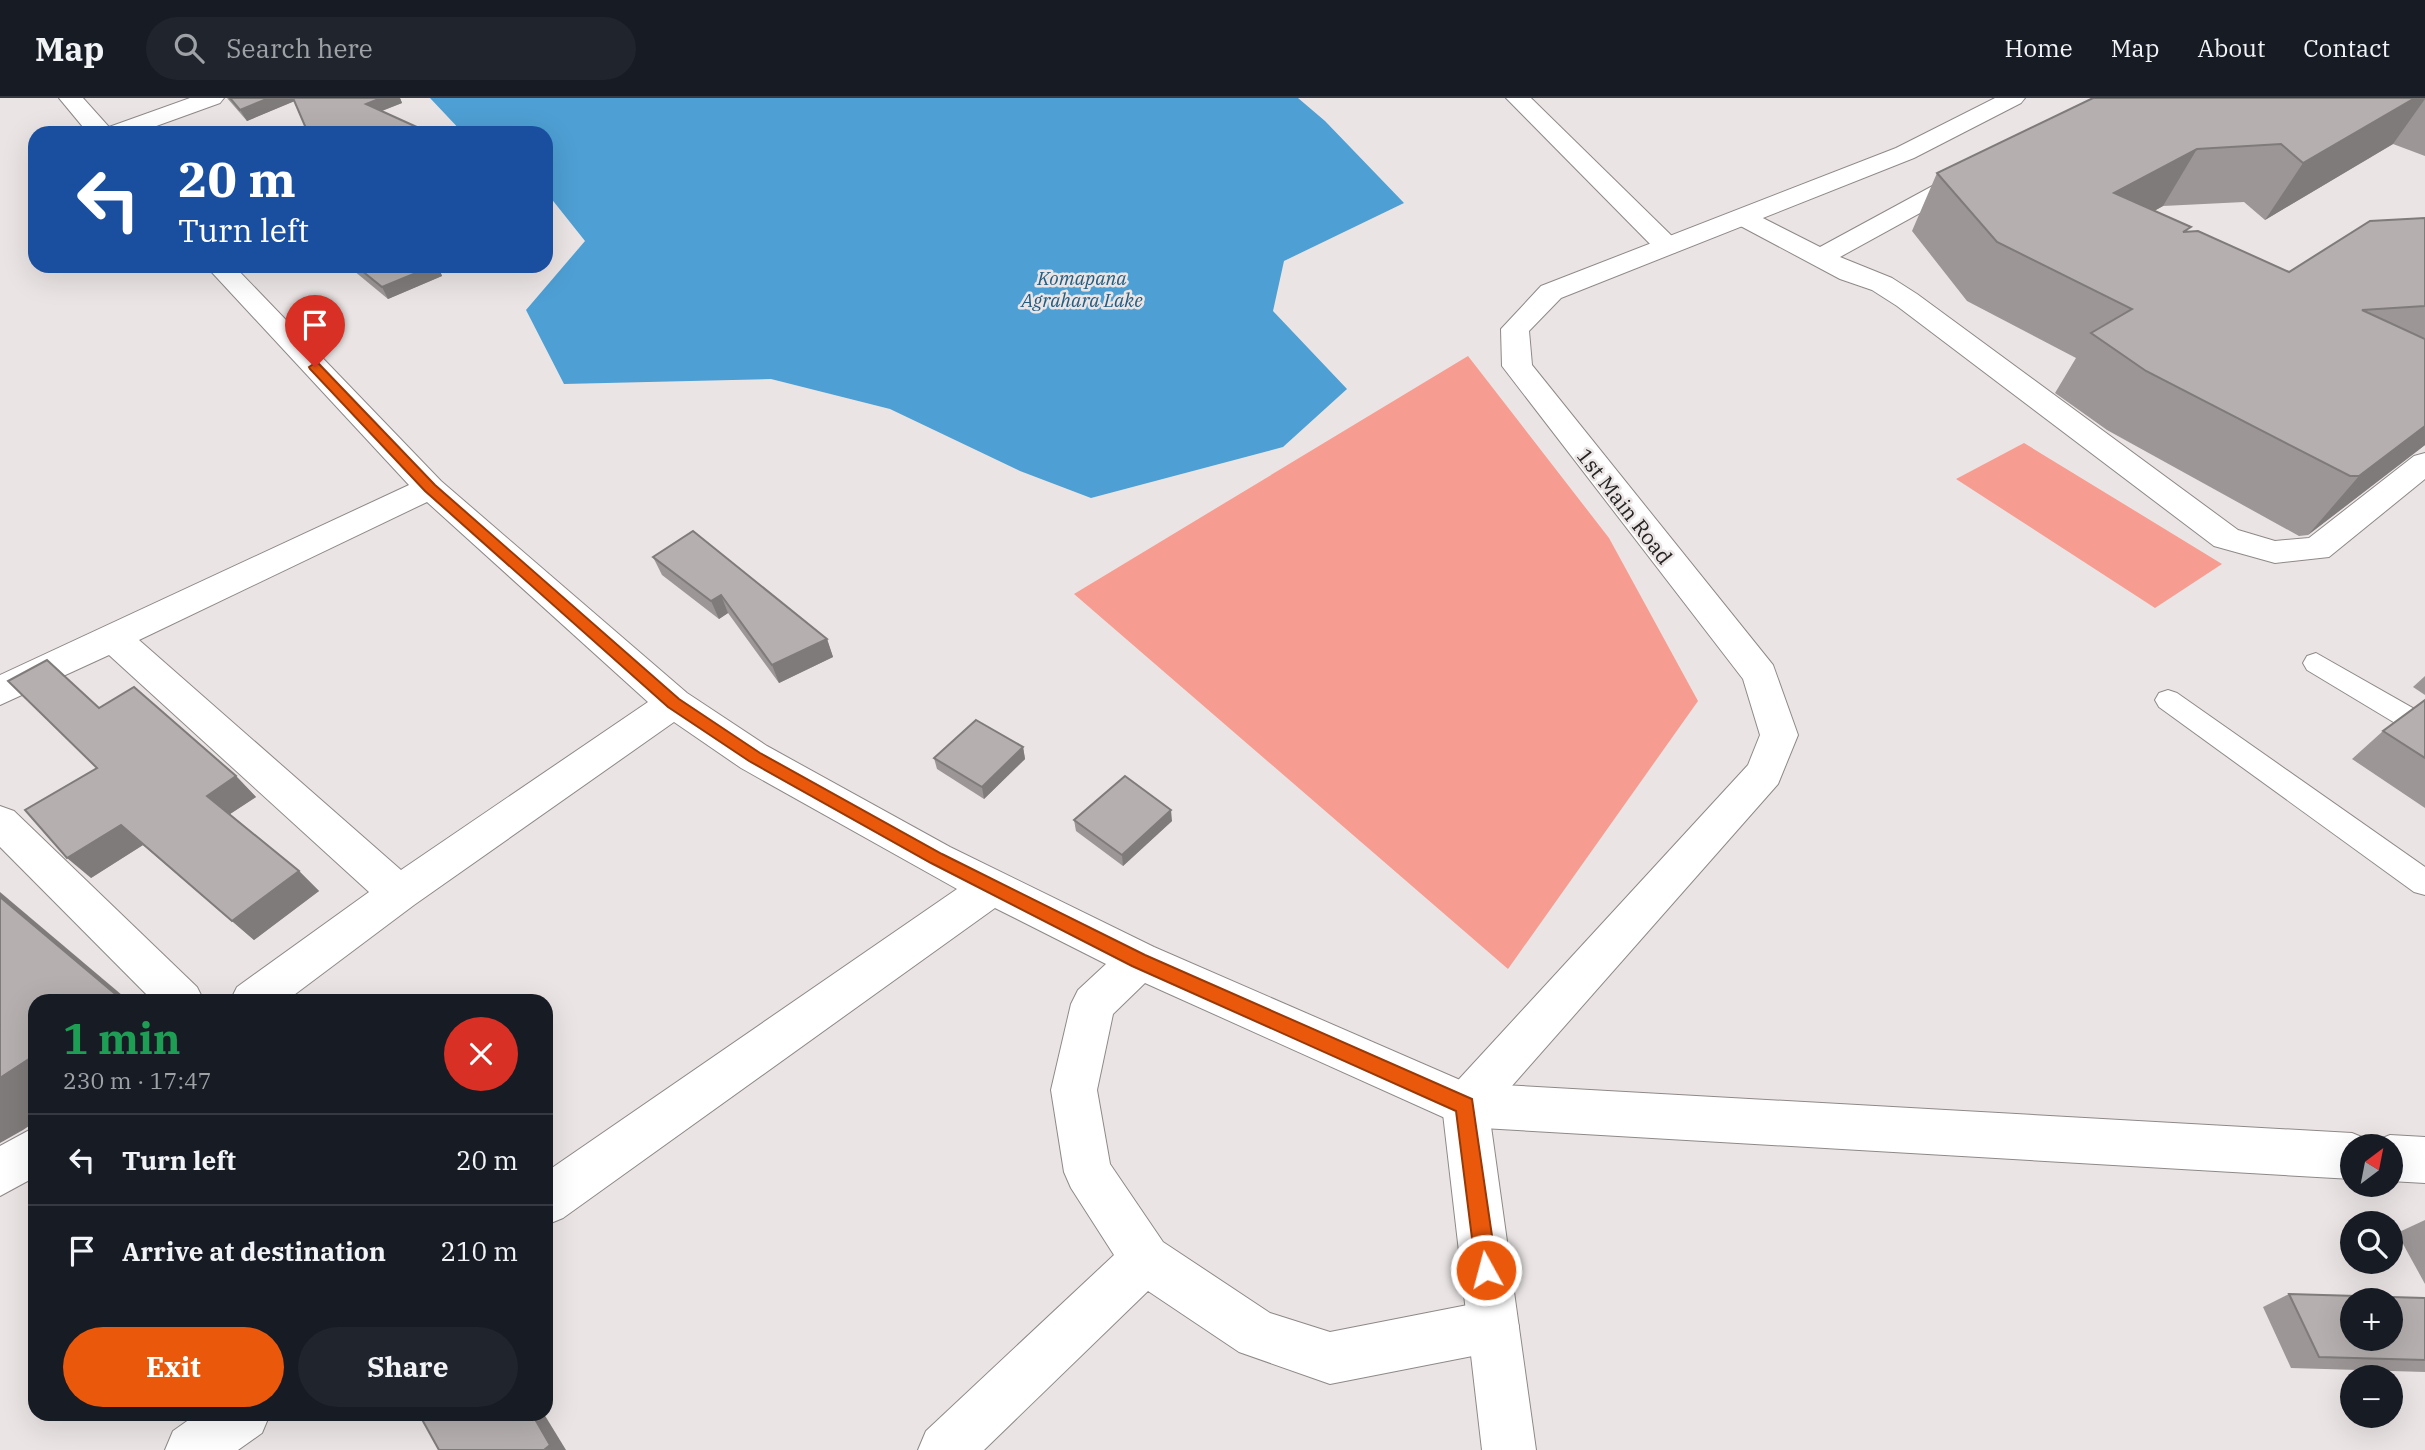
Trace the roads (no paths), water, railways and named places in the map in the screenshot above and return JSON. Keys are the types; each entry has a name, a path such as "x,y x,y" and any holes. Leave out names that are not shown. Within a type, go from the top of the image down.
{"street":[{"path":"71,98 95,126"},
{"path":"134,126 212,98"},
{"path":"1518,98 1667,246"},
{"name":"1st Main Road","path":"1465,1105 1765,773 1779,735 1760,675 1517,366 1515,329 1551,292 1905,153 2013,98"},
{"path":"1819,258 1990,165"},
{"path":"1742,217 1850,273 1882,284 1907,300 2226,538 2275,552 2317,549 2425,463"},
{"path":"226,273 430,488 674,703 754,757 992,887 1139,960 1465,1105 2340,1155"},
{"path":"0,691 430,488"},
{"path":"114,639 399,893"},
{"path":"262,994 399,893 674,703"},
{"path":"0,822 175,994"},
{"path":"553,1196 992,887"},
{"path":"1139,960 1093,1004 1074,1090 1088,1172 1145,1260 1257,1334 1330,1358 1493,1326"},
{"path":"1465,1105 1509,1450"},
{"path":"0,1173 28,1155"},
{"path":"2403,1159 2425,1160"},
{"path":"945,1450 1145,1260"},
{"path":"192,1450 233,1421"}],"lane":[{"path":"2316,663 2425,728"},
{"path":"2168,700 2425,883"}],"water":[{"name":"Komapana Agrahara Lake","path":"430,98 1298,98 1325,121 1404,203 1284,261 1273,311 1347,389 1283,447 1091,498 1020,471 890,409 771,379 564,384 526,310 585,241 553,201 553,126 456,126"}]}
